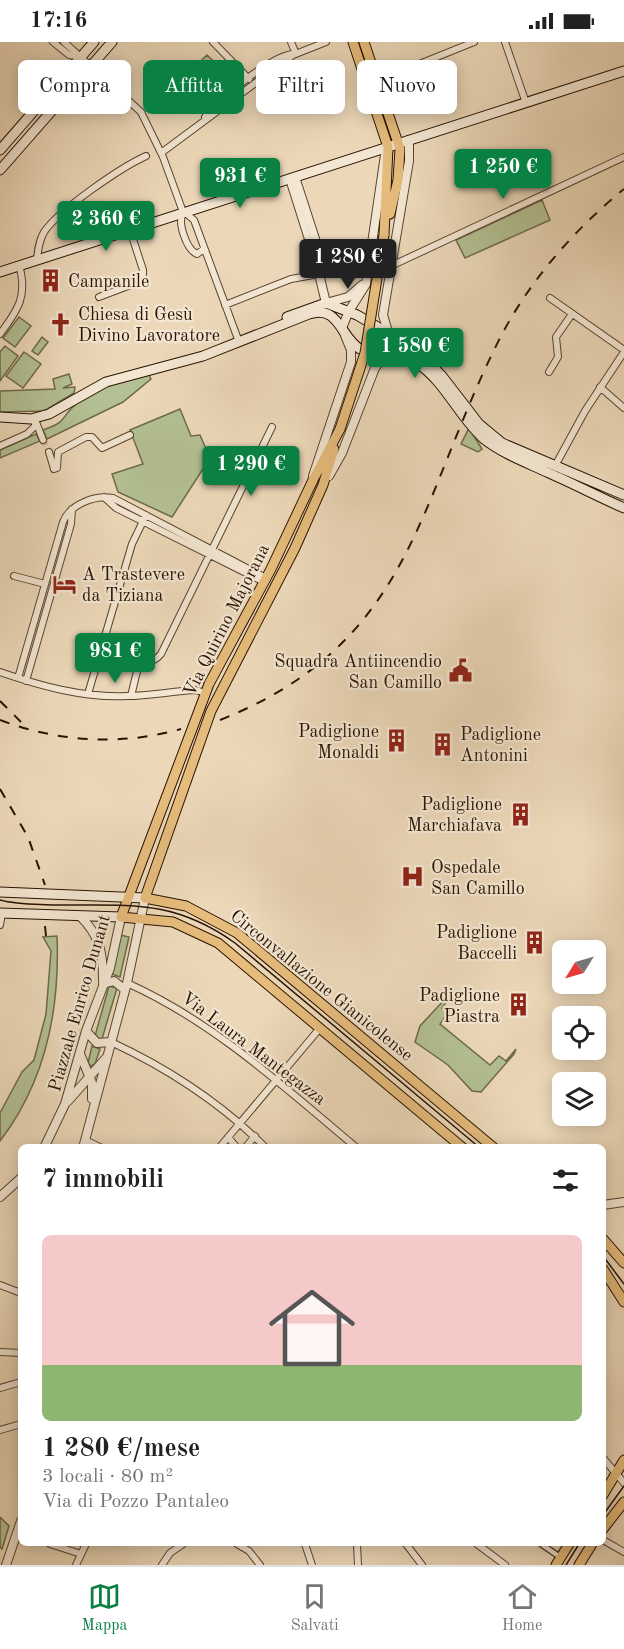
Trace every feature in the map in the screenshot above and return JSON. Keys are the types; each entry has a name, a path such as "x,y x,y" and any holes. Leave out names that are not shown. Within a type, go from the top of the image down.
{"main road":[{"path":"0,150 94,42"},
{"path":"97,60 112,42"},
{"name":"Via Quirino Majorana","path":"353,42 388,147 385,230"},
{"name":"Via Quirino Majorana","path":"364,42 370,60"},
{"path":"0,272 624,71"},
{"path":"0,170 50,114"},
{"name":"Via Quirino Majorana","path":"145,898 211,711 277,584 323,485 365,353 385,230 398,180 400,156 388,114"},
{"path":"268,330 300,310 326,303 349,311 408,344 426,359 488,432 502,443 624,495"},
{"path":"0,417 35,418 60,409 103,383 188,361 321,311 332,316 359,348 371,354 407,359 422,367 468,422 491,444 624,508"},
{"name":"Via Quirino Majorana","path":"128,897 205,693 226,649 265,580 340,429"},
{"path":"265,580 277,584"},
{"path":"226,649 227,662 233,665"},
{"path":"205,693 210,700 211,711"},
{"name":"Circonvallazione Gianicolense","path":"0,892 145,898 170,901 193,908 237,933 489,1144"},
{"name":"Piazzale Enrico Dunant","path":"121,917 128,897"},
{"name":"Circonvallazione Gianicolense","path":"1,913 141,917 173,922 218,943 456,1144"},
{"path":"606,1242 624,1262"},
{"path":"606,1274 624,1302"},
{"path":"606,1490 624,1460"},
{"path":"606,1525 624,1502"},
{"path":"558,1561 568,1546"},
{"path":"579,1565 591,1546"}],"street":[{"path":"53,42 69,55 81,57"},
{"path":"64,42 85,60"},
{"path":"213,42 249,79"},
{"path":"291,42 296,54"},
{"path":"203,120 213,107 283,56 296,54 326,42"},
{"path":"429,60 474,42"},
{"path":"505,42 526,103"},
{"path":"161,153 296,54"},
{"path":"131,102 139,109 161,153 183,212 194,220 239,342"},
{"path":"387,332 383,315 409,161 409,140"},
{"path":"313,480 319,451 351,363 352,353 342,328 349,311 365,288 381,171 388,147"},
{"path":"38,259 40,239 52,222 103,183 149,155"},
{"path":"391,266 624,157"},
{"path":"292,178 317,245 319,274 326,303 351,296 360,288 367,276"},
{"path":"183,212 180,222 191,249 197,254 204,249"},
{"path":"99,297 136,284 143,278 144,272 130,230"},
{"path":"0,334 17,311 24,292 19,265"},
{"path":"225,305 291,279 319,274"},
{"path":"550,298 624,351 600,387 555,466"},
{"path":"549,372 558,357 556,337 572,314"},
{"name":"Via Quirino Majorana","path":"323,485 342,453 372,374 385,355"},
{"path":"351,363 368,368 372,374"},
{"path":"600,387 624,408"},
{"path":"35,418 43,440"},
{"path":"0,446 30,432 35,426 35,418"},
{"path":"101,652 139,663 151,663 161,654 272,426"},
{"path":"49,452 51,466 54,469 57,468 58,452 86,437 92,437 102,448 130,435"},
{"path":"18,678 64,519 72,509 84,502 104,497 108,503 213,549 265,580"},
{"path":"26,681 55,580 72,509"},
{"path":"144,518 209,556 265,580"},
{"path":"88,694 132,544 144,518"},
{"path":"14,576 46,581 55,580"},
{"path":"131,696 139,663"},
{"path":"0,672 26,681 88,694 131,696 188,690 205,693"},
{"name":"Piazzale Enrico Dunant","path":"92,1108 126,986 145,898"},
{"path":"0,925 1,913"},
{"path":"80,916 92,927 100,946 103,984 114,981 126,986"},
{"name":"Piazzale Enrico Dunant","path":"65,1104 86,1031 111,961 121,917"},
{"name":"Via Laura Mantegazza","path":"126,986 179,1009 276,1080 352,1144"},
{"path":"222,1144 320,1028"},
{"path":"86,1031 97,1043 111,1042 184,1083 240,1123 262,1144"},
{"name":"Piazzale Enrico Dunant","path":"80,1052 89,1075 92,1108"},
{"name":"Piazzale Enrico Dunant","path":"65,1104 106,1057"},
{"path":"77,1089 85,1088 92,1095"},
{"path":"46,1144 65,1104"},
{"path":"84,1144 92,1108"},
{"path":"248,1144 255,1136"},
{"path":"228,1137 234,1144"},
{"path":"0,1197 18,1181"},
{"path":"606,1205 624,1202"},
{"path":"0,1285 18,1292"},
{"path":"0,1352 18,1353"},
{"path":"0,1388 18,1383"},
{"path":"0,1430 18,1425"},
{"path":"606,1461 624,1483"},
{"path":"6,1565 18,1535"},
{"path":"606,1542 624,1552"},
{"path":"56,1546 81,1554"},
{"path":"76,1565 85,1546"},
{"path":"162,1565 171,1553 180,1546"},
{"path":"240,1546 249,1551 260,1565"},
{"path":"306,1546 312,1565"},
{"path":"357,1546 358,1565"},
{"path":"408,1546 422,1565"},
{"path":"480,1546 503,1564"},
{"path":"543,1546 558,1561"}],"green space":[{"path":"207,55 212,60 202,60"},
{"path":"542,200 550,220 465,258 456,240"},
{"path":"19,317 31,326 15,347 3,338"},
{"path":"42,337 48,342 38,355 32,351"},
{"path":"5,346 18,356 0,381 0,352"},
{"path":"24,352 41,364 23,388 6,376"},
{"path":"69,374 72,384 63,388 75,387 74,393 44,411 0,412 0,391 55,389 53,379"},
{"path":"149,375 151,379 123,402 47,439 43,430 60,422 82,399 100,389"},
{"path":"180,409 191,436 200,435 210,458 172,517 118,492 112,474 143,464 130,430"},
{"path":"469,428 482,449 478,452 461,444"},
{"path":"36,434 40,441 0,458 0,450"},
{"path":"120,935 129,937 120,977 112,974"},
{"path":"57,936 56,991 47,1044 29,1094 0,1141 0,1113 22,1072 34,1060 46,1014 51,951 43,937"},
{"path":"109,986 117,988 102,1039 98,1039 95,1036"},
{"path":"445,999 447,1001 442,1008 448,1013 440,1024 490,1065 499,1056 506,1061 516,1049 481,1092 472,1091 448,1065 415,1042 420,1026"},
{"path":"92,1046 100,1049 95,1064 91,1066 88,1063"},
{"path":"0,1517 9,1526 2,1549 0,1547"}],"tunnel":[{"path":"43,440 49,452"}],"tram line":[{"path":"0,900 28,904 149,908 170,911 212,928 235,943 475,1144"},
{"path":"606,1260 624,1284"},
{"path":"606,1511 624,1486"},
{"path":"566,1565 578,1546"}],"railway":[{"path":"220,720 284,688 334,651 372,608 402,561 426,510 472,398 512,317 554,257 588,221 624,189"},
{"path":"0,701 21,722"},
{"path":"0,720 44,733 90,739 136,738 181,729"},
{"path":"0,789 28,837 45,885"},
{"path":"45,926 46,936"}],"place":[{"name":"Campanile","path":"50,281"},
{"name":"Chiesa di Gesù Divino Lavoratore","path":"60,324"},
{"name":"A Trastevere da Tiziana","path":"64,584"},
{"name":"Squadra Antiincendio San Camillo","path":"460,671"},
{"name":"Padiglione Monaldi","path":"397,741"},
{"name":"Padiglione Antonini","path":"442,744"},
{"name":"Padiglione Marchiafava","path":"520,814"},
{"name":"Ospedale San Camillo","path":"413,877"},
{"name":"Padiglione Baccelli","path":"535,942"},
{"name":"Padiglione Piastra","path":"518,1005"}]}
